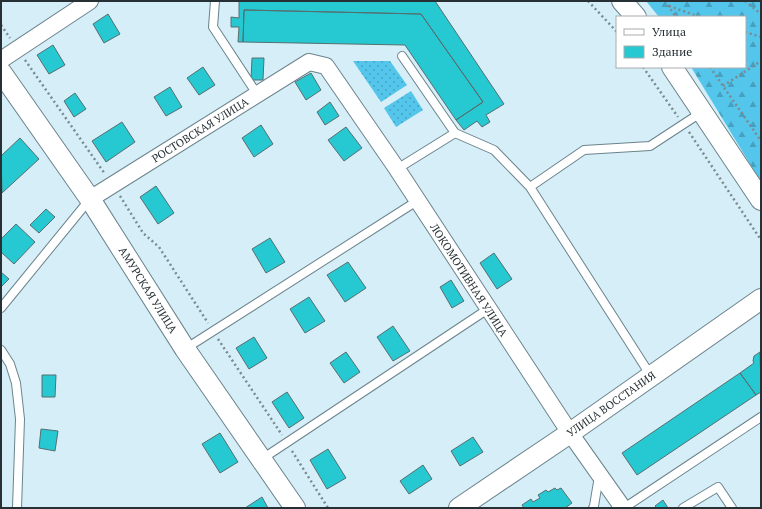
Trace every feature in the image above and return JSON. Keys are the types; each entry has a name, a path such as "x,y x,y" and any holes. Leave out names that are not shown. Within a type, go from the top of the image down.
{"street":[{"path":"1,60 90,1"},
{"path":"622,1 635,16"},
{"name":"РОСТОВСКАЯ УЛИЦА","path":"90,199 309,62"},
{"name":"ЛОКОМОТИВНАЯ УЛИЦА","path":"309,62 326,66 397,168 488,310 570,433 599,476 624,508"},
{"path":"673,68 761,200"},
{"name":"АМУРСКАЯ УЛИЦА","path":"1,72 90,199 185,349 295,508"},
{"name":"УЛИЦА ВОССТАНИЯ","path":"459,508 570,433 761,299"}],"lane":[{"path":"215,1 213,27 258,94"},
{"path":"402,56 456,133 494,150 530,187 651,376"},
{"path":"530,187 584,150 650,146 703,112"},
{"path":"397,168 456,133"},
{"path":"1,308 90,199"},
{"path":"185,349 417,201"},
{"path":"261,460 488,310"},
{"path":"1,350 10,364 16,383 20,419 17,508"},
{"path":"624,508 761,417"},
{"path":"593,508 599,476"},
{"path":"683,508 718,487 732,508"}],"path":[{"path":"588,1 616,31"},
{"path":"665,1 675,16"},
{"path":"745,1 761,14"},
{"path":"669,6 697,16"},
{"path":"1,25 113,185 143,233 159,247 328,508"},
{"path":"746,32 761,37"},
{"path":"723,86 761,61"},
{"path":"644,68 684,124 761,240"},
{"path":"711,68 761,142"}],"green space":[{"path":"646,1 761,1 761,182 692,68 746,68 746,16 658,16"},
{"path":"353,61 390,61 407,85 381,102"},
{"path":"411,91 423,110 396,127 384,108"}],"building":[{"path":"239,1 435,1 504,104 486,115 490,122 482,127 477,121 464,130 456,120 483,102 421,14 244,10 243,42 238,42 239,27 231,27 231,17 239,18"},
{"path":"244,10 421,14 483,102 456,120 405,45 243,42"},
{"path":"108,14 120,34 104,43 93,24"},
{"path":"53,45 65,65 49,74 37,55"},
{"path":"252,58 264,58 263,80 251,80"},
{"path":"203,67 215,85 199,95 187,78"},
{"path":"311,73 321,90 306,100 295,82"},
{"path":"170,87 182,107 166,116 154,97"},
{"path":"75,93 86,109 74,117 64,101"},
{"path":"330,102 339,116 325,125 317,112"},
{"path":"122,122 135,142 106,162 92,141"},
{"path":"261,125 273,144 254,157 242,138"},
{"path":"346,127 362,148 344,161 328,140"},
{"path":"20,138 39,159 2,193 1,156"},
{"path":"156,186 174,213 158,224 140,197"},
{"path":"46,209 55,217 39,233 30,225"},
{"path":"16,224 35,242 14,264 1,252 1,239"},
{"path":"270,238 285,262 266,273 252,249"},
{"path":"494,253 512,279 497,289 480,263"},
{"path":"348,262 366,288 345,302 327,275"},
{"path":"1,272 9,279 1,287"},
{"path":"451,280 464,301 452,308 440,287"},
{"path":"309,297 325,321 305,333 290,309"},
{"path":"393,326 410,351 393,361 377,337"},
{"path":"254,337 267,358 249,369 236,348"},
{"path":"346,352 360,372 344,383 330,363"},
{"path":"760,352 761,392 756,395 740,373 754,363 754,356"},
{"path":"740,373 756,395 637,475 622,453"},
{"path":"42,375 56,375 55,397 42,397"},
{"path":"287,392 304,418 289,428 272,402"},
{"path":"41,429 58,431 55,451 39,448"},
{"path":"220,433 238,462 220,473 202,444"},
{"path":"473,437 483,452 460,466 451,451"},
{"path":"328,449 346,478 327,489 310,460"},
{"path":"423,465 432,479 409,494 400,481"},
{"path":"555,488 557,490 561,488 572,503 565,508 524,508 522,505 531,499 533,502 540,498 538,495 546,490 548,492"},
{"path":"262,497 268,508 245,508"},
{"path":"663,500 668,508 657,508 655,506"}]}
